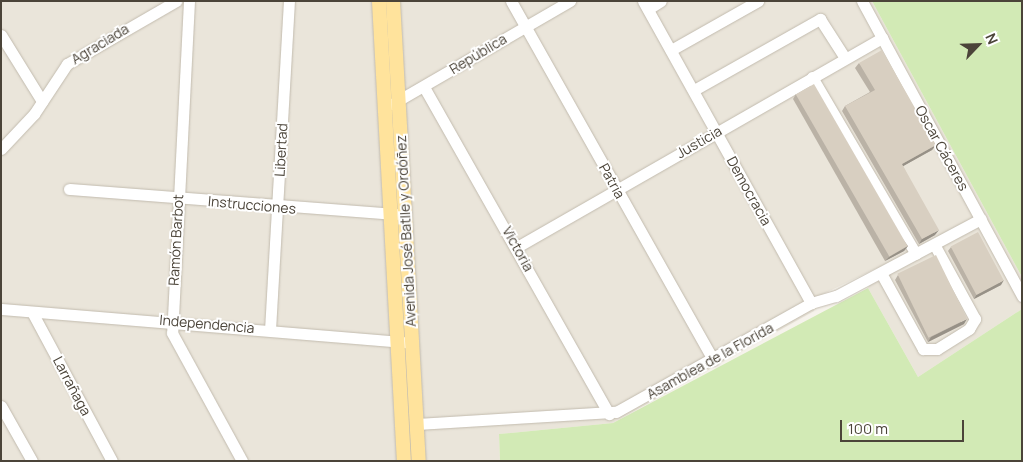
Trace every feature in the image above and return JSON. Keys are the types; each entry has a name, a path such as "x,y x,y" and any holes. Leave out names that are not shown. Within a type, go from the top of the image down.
{"main road":[{"name":"Avenida José Batlle y Ordóñez","path":"379,1 406,215 419,461"},
{"name":"Avenida José Batlle y Ordóñez","path":"393,1 390,217 404,461"}],"street":[{"name":"Agraciada","path":"1,149 42,101 67,64 176,1"},
{"name":"Ramón Barbot","path":"190,1 172,333 242,461"},
{"name":"Libertad","path":"270,330 290,1"},
{"name":"Patria","path":"511,1 712,360"},
{"name":"República","path":"392,103 424,87 570,1"},
{"path":"645,5 661,1"},
{"path":"671,50 758,1"},
{"name":"Oscar Cáceres","path":"862,1 1022,296"},
{"name":"Democracia","path":"645,5 811,303"},
{"path":"694,90 820,19 845,58"},
{"path":"1,35 42,101"},
{"name":"Justicia","path":"517,247 882,38"},
{"path":"812,77 916,254"},
{"name":"Victoria","path":"424,87 517,247 609,414"},
{"name":"Instrucciones","path":"69,189 390,217 406,215"},
{"name":"Asamblea de la Florida","path":"417,424 609,414 712,360 811,303 881,273 981,220"},
{"path":"881,273 923,349 937,349 969,330 975,319 934,244"},
{"name":"Independencia","path":"1,309 172,320 397,342 412,341"},
{"name":"Larrañaga","path":"32,312 112,461"},
{"path":"1,406 32,461"}],"shaded area":[{"path":"1,1 872,1 1022,277 1022,309 918,377 868,288 877,268 817,297 814,311 613,423 499,434 500,461 1,461"}],"green space":[{"path":"872,1 1022,1 1022,277"},
{"path":"868,288 918,377 1022,309 1022,461 500,461 499,434 613,423"}],"building":[{"path":"882,50 936,145 902,164 939,230 922,239 845,106 875,90 859,63"},
{"path":"814,84 908,246 889,256 796,94"},
{"path":"978,232 1004,281 976,295 951,247"},
{"path":"936,255 967,319 928,338 897,274"}]}
